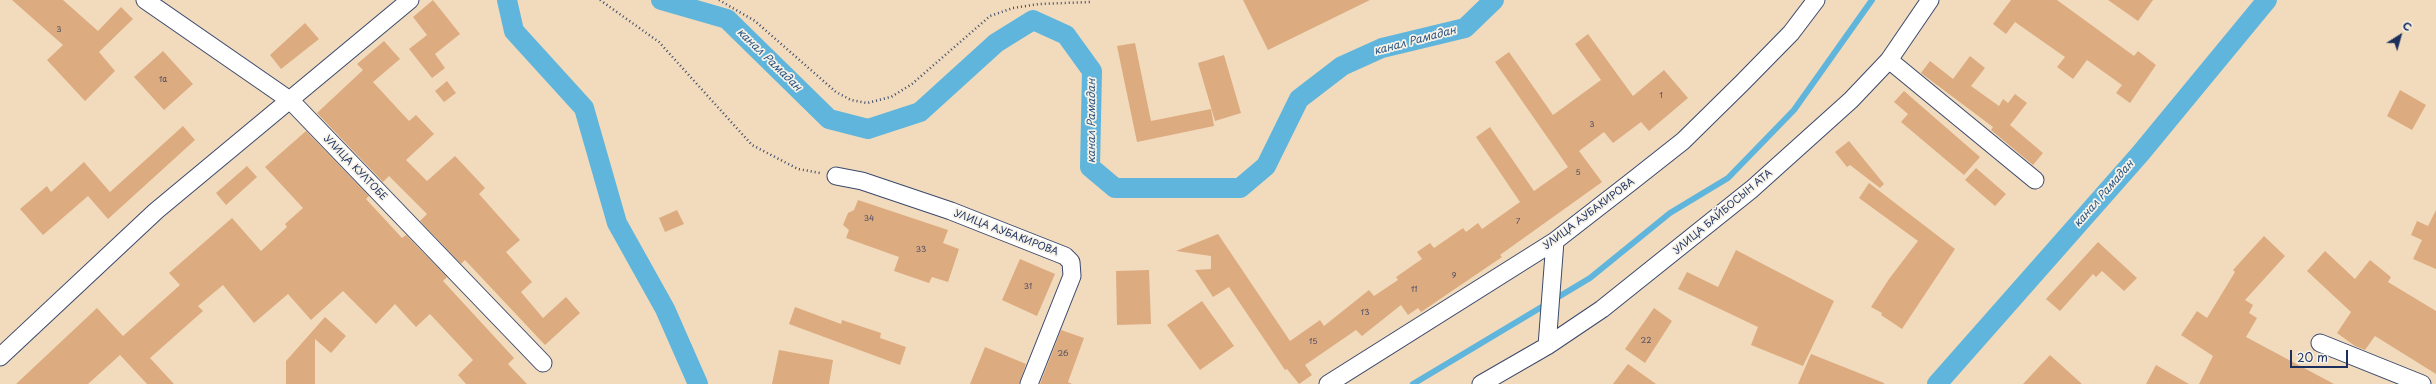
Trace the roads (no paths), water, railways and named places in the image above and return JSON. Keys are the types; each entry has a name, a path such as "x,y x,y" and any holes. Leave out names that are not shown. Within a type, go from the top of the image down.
{"street":[{"name":"УЛИЦА КУЛТОБЕ","path":"145,0 291,101 543,363"},
{"path":"0,357 156,211 291,101 410,0"},
{"name":"УЛИЦА АУБАКИРОВА","path":"1328,384 1555,241 1683,141 1791,34 1816,0"},
{"name":"УЛИЦА БАЙБОСЫН АТА","path":"1481,384 1547,346 1602,309 1752,189 1852,100 1889,60 1930,0"},
{"path":"1889,60 2035,180"},
{"name":"УЛИЦА АУБАКИРОВА","path":"836,176 862,181 950,211 1065,256 1071,262 1072,276 1028,384"},
{"path":"1547,346 1555,241"},
{"path":"2320,343 2422,384"}],"waterway":[{"name":"канал Рамадан","path":"507,0 514,31 584,108 617,223 665,309 698,384"},
{"name":"канал Рамадан","path":"661,0 727,19 829,119 868,129 920,112 996,43 1033,20 1066,35 1092,71 1090,167 1115,188 1240,188 1266,166 1299,99 1342,66 1382,48 1465,28 1494,0"},
{"path":"1413,384 1590,278 1670,213 1728,178 1794,110 1872,0"},
{"name":"канал Рамадан","path":"1937,384 2140,154 2267,0"}]}
